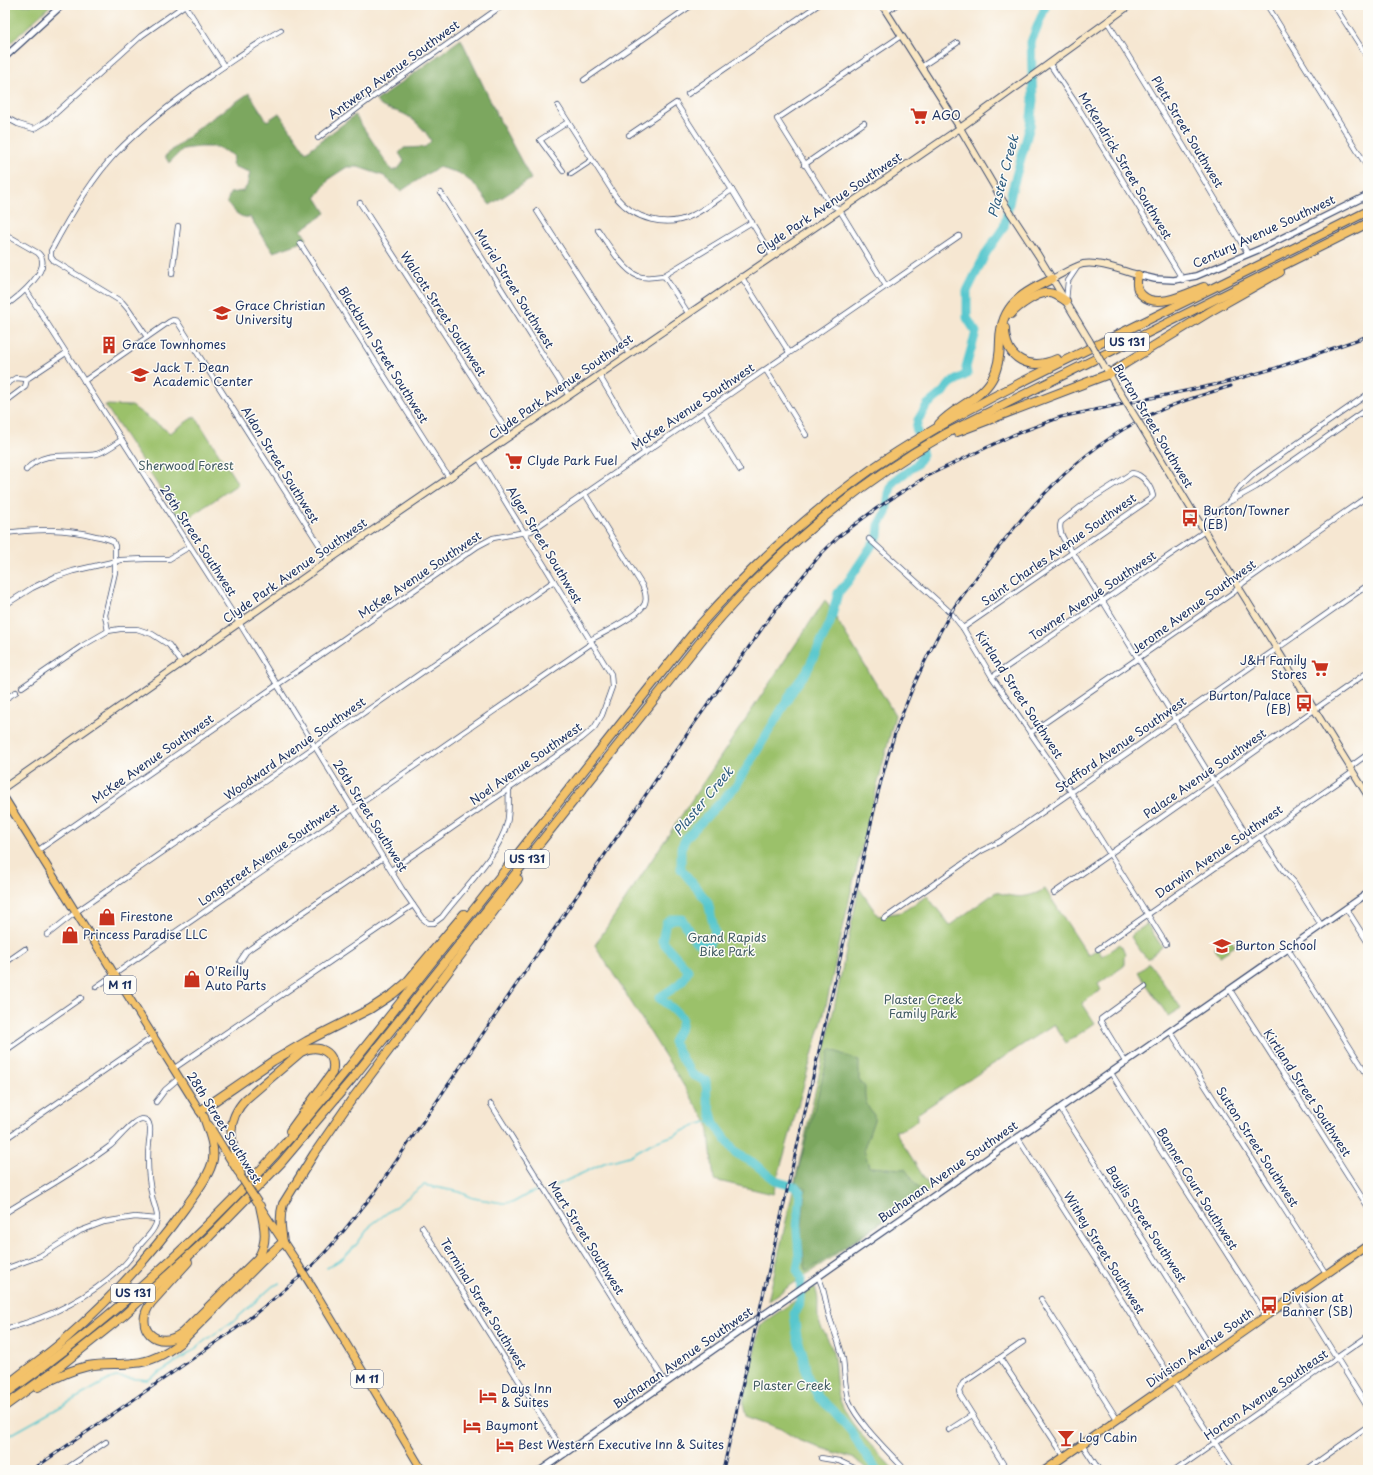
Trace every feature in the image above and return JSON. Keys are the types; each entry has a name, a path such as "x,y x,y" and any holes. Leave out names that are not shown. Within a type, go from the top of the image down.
{"highway":[{"name":"US 131","path":"5,1394 79,1338 133,1293 192,1239 268,1161 327,1094 699,626 759,562 800,524 871,469 935,429 1072,357 1368,211"},
{"name":"US 131","path":"6,1405 55,1370 124,1315 208,1239 255,1191 319,1119 718,620 750,585 806,532 868,483 935,440 992,409 1368,223"},
{"path":"935,440 1027,407 1109,374 1231,299 1275,275 1320,247"},
{"path":"1138,275 1136,283 1140,293 1147,299 1160,301 1178,297 1244,273"},
{"path":"935,429 947,415 976,397 993,378 998,363 1002,322 1009,308 1024,295 1052,279"},
{"path":"1066,301 1053,294 1045,292 1027,301 1009,316 1005,328 1005,337 1007,345 1012,353 1020,360 1028,363 1041,364 1061,357 1072,357"},
{"path":"6,1405 60,1375 74,1370 95,1365 139,1363 156,1358 165,1353 181,1342 272,1251 284,1242 280,1221 282,1208 287,1196 314,1154 371,1072 511,889 540,844"},
{"path":"5,1388 62,1342 104,1304 138,1268 170,1228 204,1180 212,1163 214,1155 212,1145 202,1114 278,1058 307,1041 370,1009 393,994 409,979 457,921 521,850"},
{"path":"241,1176 230,1133 233,1118 238,1108 301,1052 312,1048 322,1049 333,1061 334,1067 330,1077 268,1161"},
{"path":"208,1239 146,1310 144,1323 147,1330 153,1337 166,1340 179,1336 258,1258 264,1247 266,1237 259,1204"}],"main road":[{"name":"Burton Street Southwest","path":"882,5 960,128 1004,203 1066,301 1104,367 1276,649 1368,796"},
{"name":"Clyde Park Avenue Southwest","path":"5,787 478,457 569,396 839,209 960,128 1028,77 1130,5"},
{"name":"Century Avenue Southwest","path":"1052,279 1079,266 1093,264 1138,275"},
{"name":"28th Street Southwest","path":"5,799 173,1069 314,1290 422,1470"},
{"name":"Division Avenue South","path":"1045,1470 1368,1244"}],"street":[{"path":"5,57 62,5"},
{"path":"5,117 18,124 34,129 47,121 141,36 185,5 224,66"},
{"name":"Antwerp Avenue Southwest","path":"318,138 389,85 503,5"},
{"path":"584,80 692,5"},
{"path":"688,94 818,5"},
{"path":"886,12 896,5"},
{"path":"1267,5 1368,168"},
{"path":"1334,5 1368,58"},
{"name":"Plett Street Southwest","path":"1107,21 1248,254"},
{"path":"84,381 147,337 128,308 122,302 55,262 51,257 52,250 83,196 116,153 155,117 179,98 260,42 281,30"},
{"path":"886,286 839,209 826,200 777,119 901,36"},
{"path":"921,67 957,43"},
{"name":"McKendrick Street Southwest","path":"1046,65 1075,102 1183,280"},
{"path":"629,135 676,103 772,256"},
{"path":"558,106 621,204 633,213 657,221 673,220 692,215 732,190"},
{"path":"563,171 540,140 568,122"},
{"path":"804,165 864,124"},
{"path":"571,174 592,160"},
{"name":"Muriel Street Southwest","path":"441,193 569,396"},
{"name":"Century Avenue Southwest","path":"1138,275 1155,279 1183,280 1212,271 1368,196"},
{"name":"Walcott Street Southwest","path":"360,203 510,436"},
{"path":"537,211 629,354"},
{"path":"598,230 615,254 630,271 638,276 663,276 752,222"},
{"path":"172,274 178,226"},
{"path":"5,234 38,253 43,258 42,267 26,290 5,306"},
{"name":"McKee Avenue Southwest","path":"37,851 486,541 504,535 531,531 959,236"},
{"name":"Blackburn Street Southwest","path":"300,243 449,478"},
{"path":"1066,301 1068,281 1079,266"},
{"path":"663,276 688,313"},
{"path":"741,276 789,352"},
{"name":"26th Street Southwest","path":"26,290 239,623 413,906 428,923 434,923 442,917 496,848 504,834 508,820 509,788"},
{"name":"Aldon Street Southwest","path":"147,337 170,321 174,320 180,325 329,560"},
{"path":"5,385 16,378 27,379 66,353"},
{"path":"766,370 806,435"},
{"path":"598,375 645,453"},
{"path":"5,402 25,387 27,379"},
{"path":"1228,503 1240,486 1255,473 1368,394"},
{"path":"1201,525 1228,503 1256,487 1368,408"},
{"path":"704,412 740,470"},
{"path":"26,470 35,462 59,455 95,454 105,451 121,440"},
{"name":"Alger Street Southwest","path":"478,457 591,641"},
{"name":"Saint Charles Avenue Southwest","path":"963,628 1073,553 1150,499 1153,496 1152,492 1141,476 1136,473 1132,473 1088,501 1064,519 1060,526 1060,532 1073,553"},
{"name":"Longstreet Avenue Southwest","path":"96,987 591,641 642,608 645,604 645,591 585,494"},
{"name":"Jerome Avenue Southwest","path":"1030,733 1138,659 1239,588 1243,583 1368,496"},
{"path":"5,533 30,530 55,530 92,535 113,541 115,545 116,561 114,581 106,608 105,620 108,631"},
{"name":"Towner Avenue Southwest","path":"992,677 1104,602 1205,531"},
{"name":"Kirtland Street Southwest","path":"869,539 951,613 963,628 992,677 1071,792 1166,944"},
{"path":"5,605 32,588 55,577 90,566 116,561 146,558 169,559 190,547"},
{"path":"1073,553 1252,842"},
{"name":"Woodward Avenue Southwest","path":"47,935 76,912 554,581"},
{"name":"Stafford Avenue Southwest","path":"884,919 980,851 999,842 1368,585"},
{"path":"22,687 82,646 108,631 125,628 137,629 152,634 169,646 182,663"},
{"name":"Noel Avenue Southwest","path":"392,870 582,739 594,728 602,715 613,680 611,674 591,641"},
{"name":"Palace Avenue Southwest","path":"1054,893 1368,672"},
{"path":"5,699 16,692"},
{"name":"Darwin Avenue Southwest","path":"1098,949 1252,842 1351,769 1368,754"},
{"path":"1260,836 1283,870 1294,882 1321,925"},
{"path":"240,961 246,952 251,948 383,858"},
{"name":"Buchanan Avenue Southwest","path":"541,1470 1368,893"},
{"path":"173,1069 413,906"},
{"path":"1346,908 1368,943"},
{"path":"5,963 25,949"},
{"path":"1288,949 1368,1076"},
{"path":"1126,1062 1101,1022 1101,1019 1145,987"},
{"name":"Kirtland Street Southwest","path":"1230,990 1368,1206"},
{"path":"5,1051 81,998"},
{"name":"Sutton Street Southwest","path":"1170,1031 1326,1274"},
{"path":"5,1139 153,1037"},
{"name":"Banner Court Southwest","path":"1111,1073 1266,1315"},
{"path":"156,1102 165,1090 179,1078"},
{"name":"Mart Street Southwest","path":"491,1104 666,1382"},
{"name":"Baylis Street Southwest","path":"1060,1108 1214,1352"},
{"path":"5,1213 88,1162 111,1145 140,1119 146,1121 150,1126 151,1131 147,1155 149,1179 157,1219 153,1230 125,1264 105,1282 68,1306 48,1316 26,1324 5,1329"},
{"name":"Withey Street Southwest","path":"1018,1138 1165,1368 1233,1470"},
{"path":"5,1269 40,1256 80,1231 104,1222 135,1217 157,1219"},
{"name":"Terminal Street Southwest","path":"422,1227 565,1454"},
{"path":"818,1277 822,1284 828,1312 839,1342 843,1360 846,1388 852,1407 862,1422 905,1470"},
{"path":"1297,1294 1368,1408"},
{"path":"1040,1299 1117,1419"},
{"name":"Horton Avenue Southeast","path":"1176,1470 1368,1336"},
{"path":"1007,1470 959,1393 963,1384 1023,1342"},
{"path":"1000,1358 1064,1456"},
{"path":"949,1430 972,1415"},
{"path":"1306,1470 1368,1426"},
{"path":"64,1470 106,1442"},
{"path":"1082,1444 1099,1470"},
{"path":"821,1458 845,1464 858,1470"}],"green space":[{"path":"5,5 51,5 5,48"},
{"path":"461,39 502,125 531,179 490,205 474,184 459,173 438,167 401,191 384,176 358,167 347,167 330,178 316,197 326,213 301,230 307,239 300,243 273,252 250,217 243,217 239,215 227,202 230,193 243,191 247,186 250,172 235,167 232,164 234,157 231,154 217,147 200,147 183,149 169,163 165,156 205,123 249,93 267,121 279,113 306,152 355,115 392,171 399,168 404,161 399,153 404,148 425,147 431,141 423,130 408,116 382,107 376,101"},
{"name":"Sherwood Forest","path":"105,405 132,406 170,433 195,416 238,484 182,522"},
{"name":"Grand Rapids Bike Park","path":"825,600 895,715 852,887 826,1006 773,1194 714,1180 708,1124 595,945"},
{"name":"Plaster Creek Family Park","path":"859,888 878,916 902,912 927,896 950,925 996,892 1015,896 1027,896 1045,889 1088,955 1098,949 1102,956 1120,944 1126,955 1124,957 1124,966 1098,984 1101,990 1082,1003 1095,1023 1066,1043 1054,1024 917,1114 917,1120 912,1124 904,1129 895,1131 931,1189 768,1301 834,1008"},
{"path":"1147,924 1162,947 1149,958 1146,958 1131,937"},
{"path":"1230,938 1235,946 1220,956 1214,948"},
{"path":"1148,963 1181,1008 1168,1016 1138,972"},
{"path":"830,1049 859,1061 859,1080 865,1087 866,1102 874,1115 874,1120 864,1149 869,1167 905,1169 923,1194 806,1272 801,1237 805,1188 795,1182"},
{"name":"Plaster Creek","path":"815,1288 818,1299 818,1318 832,1349 837,1391 843,1408 855,1427 894,1470 868,1470 855,1459 800,1441 779,1428 746,1416 743,1403 760,1326"}],"waterway":[{"name":"Plaster Creek","path":"877,1470 860,1447 851,1431 833,1410 819,1398 808,1378 803,1354 797,1337 794,1314 800,1301 801,1278 797,1270 799,1258 797,1229 800,1192 796,1187 778,1182 752,1162 736,1153 714,1123 707,1099 706,1081 693,1075 673,1042 681,1026 682,1018 659,998 684,979 688,970 662,941 666,923 673,919 682,919 694,940 707,948 715,933 708,902 681,869 681,848 686,838 736,786 795,687 807,671 830,623 838,593 849,580 878,536 879,525 886,513 889,493 893,482 916,465 923,455 916,428 918,420 927,405 942,393 951,383 967,374 966,367 976,332 967,318 967,291 986,253 1004,227 1012,190 1030,126 1033,100 1031,42 1046,5"},
{"path":"553,1187 604,1163 629,1156 652,1143 675,1135 693,1126 713,1120"},
{"path":"327,1268 343,1258 356,1245 371,1225 424,1185 460,1192 473,1198 503,1203 514,1202 536,1191"},
{"path":"5,1438 110,1379 116,1377 148,1380 190,1353 236,1319 273,1286 280,1283"}],"railway":[{"path":"32,1470 241,1325 314,1264 350,1224 375,1192 696,721 776,609 820,555 838,537 877,508 927,476 1013,435 1061,417 1223,383 1276,368 1368,336"},
{"path":"723,1470 878,793 895,732 925,662 953,609 995,552 1033,506 1074,465 1097,447 1146,417 1177,403 1231,386"}],"place":[{"name":"AGO","path":"919,116"},
{"name":"Grace Christian University","path":"222,313"},
{"name":"Grace Townhomes","path":"109,345"},
{"name":"Jack T. Dean Academic Center","path":"140,375"},
{"name":"Clyde Park Fuel","path":"514,461"},
{"name":"Burton/Towner (EB)","path":"1190,518"},
{"name":"J&H Family Stores","path":"1320,668"},
{"name":"Burton/Palace (EB)","path":"1304,703"},
{"name":"Firestone","path":"107,917"},
{"name":"Princess Paradise LLC","path":"70,935"},
{"name":"Burton School","path":"1222,946"},
{"name":"O'Reilly Auto Parts","path":"192,979"},
{"name":"Division at Banner (SB)","path":"1269,1305"},
{"name":"Days Inn & Suites","path":"488,1396"},
{"name":"Baymont","path":"472,1426"},
{"name":"Log Cabin","path":"1066,1438"},
{"name":"Best Western Executive Inn & Suites","path":"505,1445"}]}
